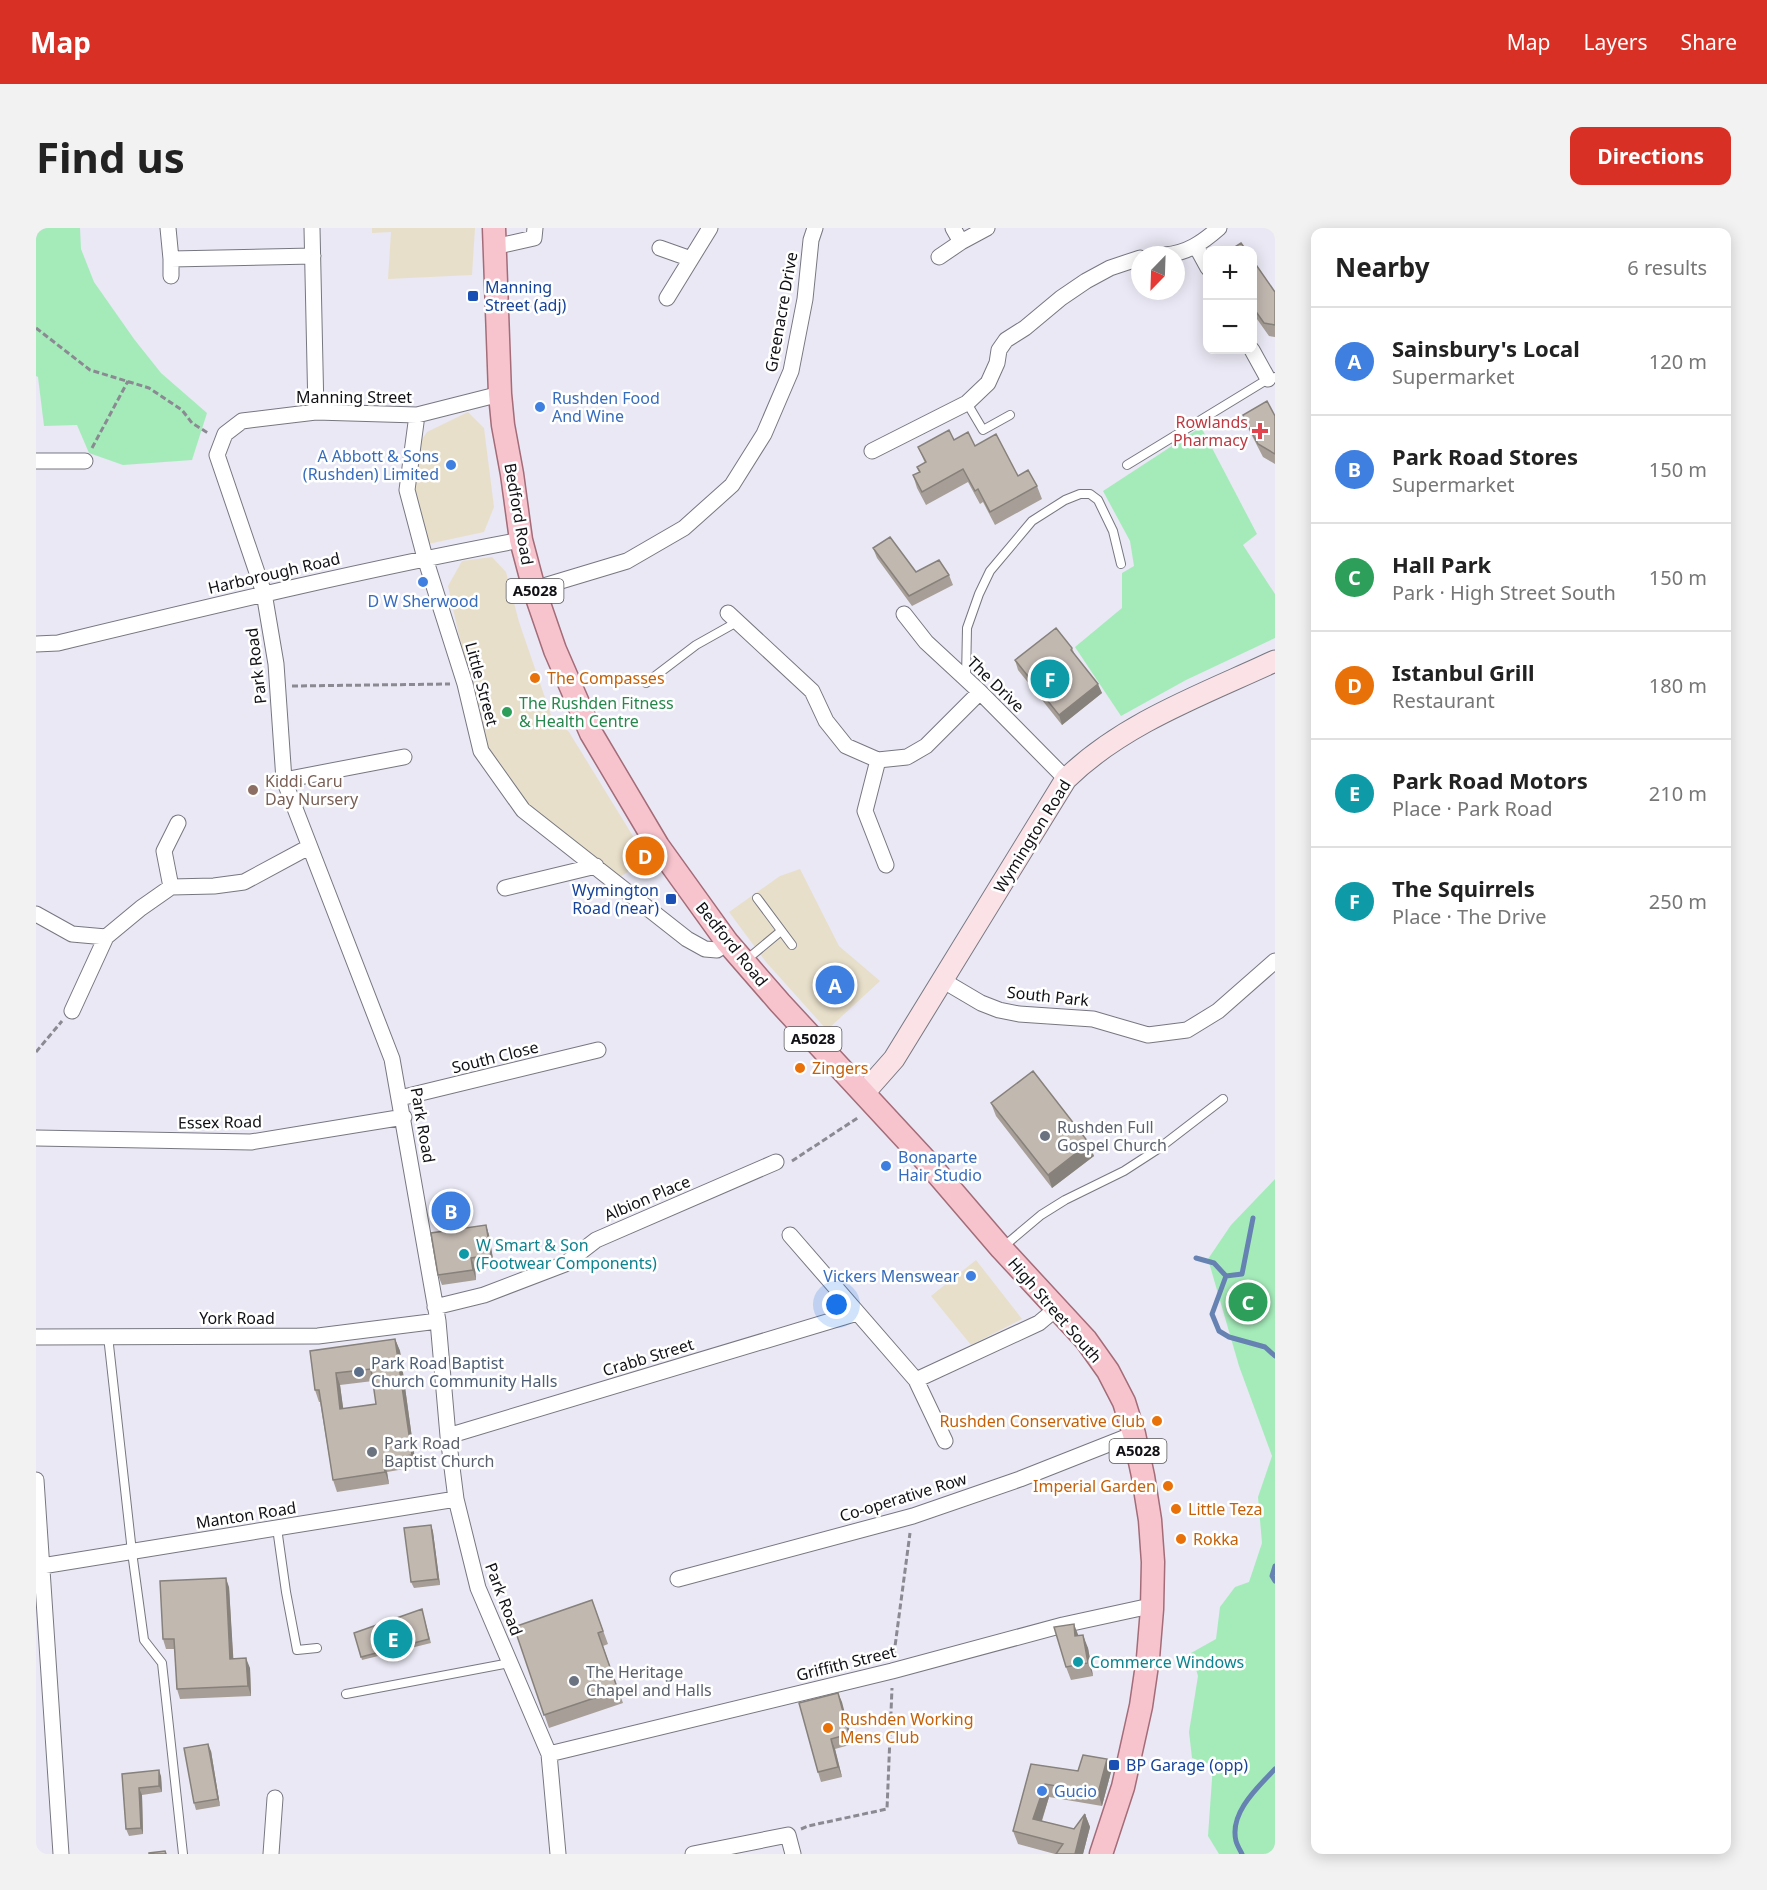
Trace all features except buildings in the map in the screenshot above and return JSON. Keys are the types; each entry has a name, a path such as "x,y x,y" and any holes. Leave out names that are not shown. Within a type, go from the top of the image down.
{"main road":[{"name":"Bedford Road","path":"494,237 500,394 521,540 534,589 555,650 591,734 658,846 727,942 780,1003 870,1099"},
{"name":"High Street South","path":"870,1099 1001,1248 1086,1340 1108,1371 1124,1402 1134,1434 1150,1520 1153,1562 1152,1609 1141,1706 1123,1787 1102,1853"}],"street":[{"path":"168,228 171,276"},
{"path":"312,228 316,412"},
{"path":"494,237 534,238 535,228"},
{"path":"667,298 710,228"},
{"name":"Greenacre Drive","path":"534,589 627,561 684,528 732,485 764,435 791,371 805,299 811,240 815,228"},
{"path":"953,228 961,242"},
{"path":"939,257 987,228"},
{"path":"1185,251 1196,246 1219,228"},
{"path":"1196,246 1203,259"},
{"path":"660,248 691,259"},
{"path":"171,259 312,256"},
{"path":"872,451 967,402 988,383 997,363 999,350 1006,340 1086,281 1110,268 1131,261"},
{"path":"1255,354 1272,378"},
{"name":"Manning Street","path":"222,441 225,434 242,421 316,412 417,415 500,394"},
{"name":"Little Street","path":"417,415 407,490 425,558 465,684 481,751 523,810 687,939 705,949 717,950 727,942"},
{"name":"Park Road","path":"222,441 217,455 264,593 276,664 284,780 392,1059 404,1117 436,1314 456,1499 478,1588 549,1754 558,1854"},
{"path":"36,460 85,461"},
{"name":"Harborough Road","path":"36,644 58,643 264,593 521,540"},
{"name":"The Drive","path":"904,614 926,642 980,692 1066,779"},
{"path":"733,618 812,691 826,721 846,746 878,760 907,757 926,746 980,692"},
{"name":"Wymington Road","path":"870,1099 1066,779 1095,755 1146,722 1275,661"},
{"path":"284,780 404,757"},
{"path":"878,760 865,811 886,865"},
{"path":"171,887 164,851 178,824"},
{"path":"72,1011 105,937 171,887 214,886 244,882 309,847"},
{"path":"505,888 596,866"},
{"path":"36,914 72,934 105,937"},
{"name":"South Park","path":"942,980 981,1003 999,1010 1019,1014 1093,1019 1148,1035 1187,1030 1218,1011 1275,961"},
{"name":"South Close","path":"400,1098 598,1050"},
{"name":"Essex Road","path":"36,1138 251,1142 404,1117"},
{"name":"Albion Place","path":"436,1314 565,1264 596,1240 776,1162"},
{"path":"789,1235 916,1380 945,1441"},
{"path":"916,1380 1040,1323 1057,1308"},
{"name":"York Road","path":"36,1336 318,1336 436,1314"},
{"name":"Crabb Street","path":"448,1436 858,1314"},
{"name":"Co-operative Row","path":"678,1579 913,1516 1020,1479 1134,1434"},
{"path":"36,1480 62,1854"},
{"name":"Manton Road","path":"42,1566 456,1499"},
{"name":"Griffith Street","path":"549,1754 892,1671 1063,1625 1141,1608 1152,1609"},
{"path":"271,1854 274,1798"},
{"path":"693,1854 788,1835 793,1854"}],"lane":[{"path":"1127,465 1272,378"},
{"path":"967,402 983,429 1010,415"},
{"path":"966,679 967,628 979,594 990,571 1032,521 1065,500 1080,494 1090,494 1098,500 1113,531 1121,564"},
{"path":"646,683 733,618"},
{"path":"757,898 792,945"},
{"path":"744,962 781,931"},
{"path":"1001,1248 1041,1215 1065,1200 1124,1172 1158,1149 1223,1098"},
{"path":"108,1336 144,1640 162,1663 183,1854"},
{"path":"277,1528 297,1650 317,1648"},
{"path":"346,1694 510,1663"}],"path":[{"path":"36,328 90,370 148,388 182,410 192,423 222,441"},
{"path":"85,461 128,381"},
{"path":"278,686 465,684"},
{"path":"36,1052 72,1011"},
{"path":"776,1162 788,1163 870,1099"},
{"path":"788,1835 808,1826 887,1809 892,1671 913,1516"}],"shaded area":[{"path":"372,228 475,228 472,275 388,279 391,232 372,233"},
{"path":"468,412 484,428 494,507 484,532 428,544 415,498 418,445 427,432"},
{"path":"492,557 506,572 519,622 551,715 569,732 647,859 620,877 526,809 488,748 448,586 462,561"},
{"path":"800,869 839,946 880,981 827,1030 766,962 729,912 780,876"},
{"path":"976,1260 1022,1319 971,1345 931,1296"}],"green space":[{"path":"36,228 80,228 81,249 94,282 161,373 207,413 192,460 123,465 89,453 77,425 44,426 38,377 36,376"},
{"path":"1201,427 1257,534 1243,545 1275,594 1275,638 1186,680 1121,716 1075,647 1122,608 1122,573 1134,566 1130,541 1103,491"},
{"path":"1275,1179 1275,1854 1219,1854 1208,1836 1213,1765 1192,1758 1189,1732 1198,1676 1191,1653 1216,1639 1220,1607 1235,1587 1249,1582 1262,1543 1258,1497 1272,1456 1239,1366 1208,1259 1231,1225"}],"waterway":[{"path":"1253,1218 1242,1274 1226,1276 1212,1314 1219,1331 1229,1337 1265,1347 1275,1356"},
{"path":"1196,1258 1214,1263 1226,1276"},
{"path":"1275,1566 1272,1576 1275,1581"},
{"path":"1242,1854 1236,1841 1237,1820 1246,1801 1275,1769"}],"place":[{"name":"Manning Street (adj)","path":"473,296"},
{"name":"Rushden Food And Wine","path":"540,407"},
{"name":"Rowlands Pharmacy","path":"1260,431"},
{"name":"A Abbott & Sons (Rushden) Limited","path":"451,465"},
{"name":"D W Sherwood","path":"423,582"},
{"name":"The Compasses","path":"535,678"},
{"name":"The Squirrels","path":"1050,679"},
{"name":"The Rushden Fitness & Health Centre","path":"507,712"},
{"name":"Kiddi Caru Day Nursery","path":"253,790"},
{"name":"Istanbul Grill","path":"645,856"},
{"name":"Wymington Road (near)","path":"671,899"},
{"name":"Sainsbury's Local","path":"835,985"},
{"name":"Zingers","path":"800,1068"},
{"name":"Rushden Full Gospel Church","path":"1045,1136"},
{"name":"Bonaparte Hair Studio","path":"886,1166"},
{"name":"Park Road Stores","path":"451,1211"},
{"name":"W Smart & Son (Footwear Components)","path":"464,1254"},
{"name":"Vickers Menswear","path":"971,1276"},
{"name":"Hall Park","path":"1248,1302"},
{"name":"Park Road Baptist Church Community Halls","path":"359,1372"},
{"name":"Rushden Conservative Club","path":"1157,1421"},
{"name":"Park Road Baptist Church","path":"372,1452"},
{"name":"Imperial Garden","path":"1168,1486"},
{"name":"Little Teza","path":"1176,1509"},
{"name":"Rokka","path":"1181,1539"},
{"name":"Park Road Motors","path":"393,1639"},
{"name":"Commerce Windows","path":"1078,1662"},
{"name":"The Heritage Chapel and Halls","path":"574,1681"},
{"name":"Rushden Working Mens Club","path":"828,1728"},
{"name":"BP Garage (opp)","path":"1114,1765"},
{"name":"Gucio","path":"1042,1791"}]}
